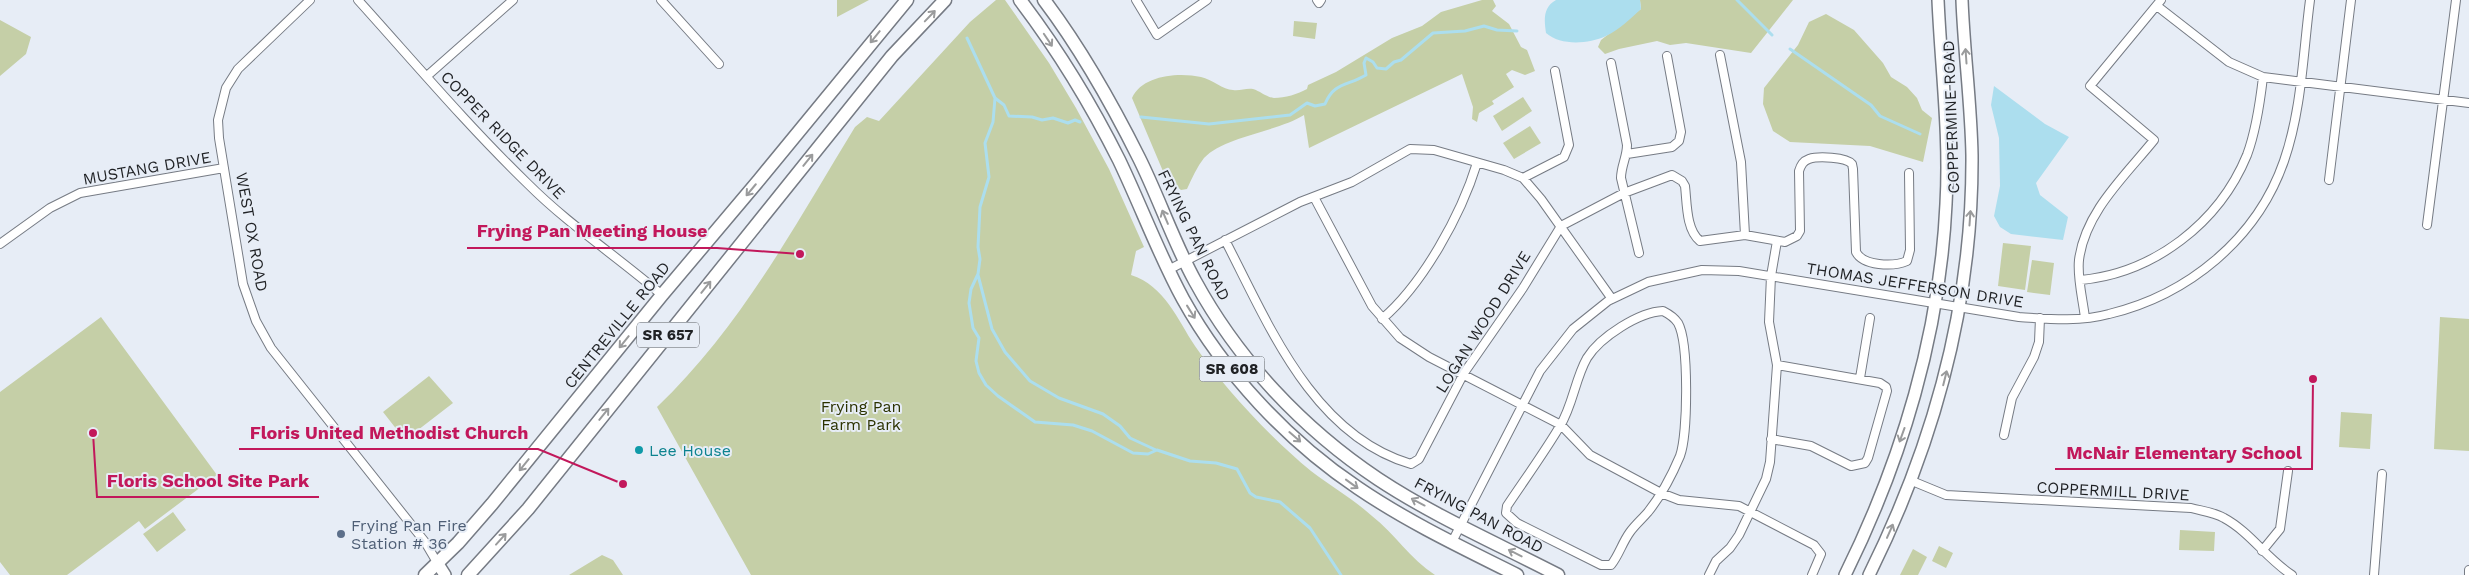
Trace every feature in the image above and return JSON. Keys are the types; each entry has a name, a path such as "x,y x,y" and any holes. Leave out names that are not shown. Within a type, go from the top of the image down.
{"main road":[{"name":"CENTREVILLE ROAD","path":"425,575 439,569 662,295 907,0"},
{"name":"SR 657","path":"468,575 523,514 892,56 945,0"},
{"name":"SR 608","path":"1020,0 1066,66 1093,111 1119,161 1168,270 1184,300 1239,379 1286,429 1357,487 1396,512 1517,575"},
{"name":"FRYING PAN ROAD","path":"1044,0 1116,114 1139,158 1185,261 1212,310 1234,343 1282,398 1312,428 1379,479 1461,525 1558,575"}],"street":[{"name":"WEST OX ROAD","path":"310,0 251,54 238,69 226,88 218,120 243,284 250,308 278,358 425,542 439,569 445,575"},
{"name":"COPPER RIDGE DRIVE","path":"358,0 528,185 662,295"},
{"path":"427,76 513,0"},
{"path":"660,0 719,64"},
{"path":"1136,0 1157,35 1207,0"},
{"name":"COPPERMINE ROAD","path":"1845,575 1880,495 1915,399 1934,303 1943,239 1947,166 1938,0"},
{"name":"COPPERMINE ROAD","path":"1869,575 1912,481 1939,400 1960,307 1970,216 1972,156 1962,0"},
{"name":"THOMAS JEFFERSON DRIVE","path":"1452,542 1522,404 1540,371 1560,342 1586,317 1612,299 1648,282 1684,272 1702,270 1739,271 1934,303 2040,318 2085,318 2109,314 2162,296 2202,272 2236,240 2264,203 2280,171 2292,132 2301,81 2310,0"},
{"path":"2329,180 2351,0"},
{"path":"2427,225 2456,0"},
{"path":"2085,318 2079,262 2083,238 2094,214 2154,140 2090,86 2159,3 2229,62 2263,77 2469,103"},
{"path":"1720,55 1741,162 1744,235"},
{"path":"1627,154 1672,147 1679,141 1681,132 1667,56"},
{"path":"1611,64 1627,154 1621,167 1624,193 1640,253"},
{"path":"1523,178 1564,157 1569,145 1555,71"},
{"path":"2081,280 2099,278 2138,266 2166,252 2193,231 2214,210 2234,180 2246,156 2259,108 2263,77"},
{"path":"1168,270 1300,202 1352,182 1410,149 1434,150 1477,164 1504,170 1523,178 1541,198 1612,299"},
{"path":"1561,226 1624,193 1666,177 1676,177 1685,186 1694,236 1704,241 1744,235 1777,241 1791,240 1800,231 1799,171 1802,163 1809,159 1844,158 1852,164 1853,169 1856,252 1859,258 1887,264 1906,261 1910,250 1909,173"},
{"path":"1382,319 1402,299 1438,248 1468,193 1477,164"},
{"name":"MUSTANG DRIVE","path":"0,244 50,208 80,193 224,168"},
{"path":"1314,197 1372,306 1400,338 1429,357 1560,425 1590,454 1661,493 1680,500 1731,504 1818,548 1821,554 1812,575"},
{"name":"LOGAN WOOD DRIVE","path":"1225,240 1298,377 1342,426 1365,442 1411,464 1419,459 1464,374 1523,288 1561,226"},
{"path":"1709,575 1716,562 1730,548 1739,535 1766,478 1770,462 1777,365 1769,322 1771,276 1777,241"},
{"path":"1663,311 1671,315 1680,328 1686,375 1684,434 1680,455 1661,493 1648,513 1628,535 1611,565 1606,566 1601,566 1511,519 1506,512 1507,506 1568,411 1586,359 1615,332 1637,318 1663,311"},
{"path":"1860,378 1870,318"},
{"path":"2004,435 2012,398 2034,357 2039,342 2040,318"},
{"path":"1771,439 1811,446 1851,466 1865,463 1871,450 1887,392 1886,387 1880,383 1860,378 1777,365"},
{"path":"2262,550 2280,529 2288,471"},
{"path":"2374,575 2382,474"},
{"name":"COPPERMILL DRIVE","path":"1912,481 1946,495 2191,508 2214,513 2233,523 2277,565 2292,575"},
{"path":"2276,575 2277,565"},
{"path":"2469,570 2469,575"}],"green space":[{"path":"837,0 869,0 837,17"},
{"name":"Frying Pan Farm Park","path":"996,0 1005,0 1049,63 1109,169 1144,247 1136,251 1131,275 1153,287 1169,304 1195,346 1220,379 1265,428 1311,471 1380,523 1418,562 1435,575 751,575 657,407 687,376 741,309 788,238 855,127 867,117 879,121 970,22"},
{"path":"1482,0 1493,0 1496,6 1492,11 1509,24 1521,47 1527,50 1535,71 1525,75 1512,70 1506,74 1514,87 1492,101 1494,104 1479,113 1477,122 1472,119 1473,107 1462,74 1309,148 1304,115 1280,126 1225,144 1204,158 1187,189 1181,190 1165,176 1132,98 1144,84 1172,75 1205,78 1229,90 1253,89 1274,98 1300,93 1307,89 1308,85 1336,72 1392,38 1422,26 1441,12"},
{"path":"1640,0 1793,0 1751,53 1686,43 1670,45 1657,41 1605,54 1598,47 1601,40 1641,9"},
{"path":"1826,14 1854,30 1883,63 1891,77 1907,87 1917,98 1922,110 1932,118 1923,162 1870,146 1790,142 1773,131 1763,104 1764,88 1798,45 1809,22"},
{"path":"0,20 31,37 26,54 0,76"},
{"path":"1294,21 1317,23 1315,39 1293,36"},
{"path":"1523,97 1532,111 1502,131 1493,116"},
{"path":"1530,126 1541,143 1514,159 1503,143"},
{"path":"2003,243 2031,246 2025,290 1998,286"},
{"path":"2032,260 2054,263 2050,295 2027,292"},
{"path":"101,317 217,475 145,529 139,521 67,575 10,575 0,562 0,392"},
{"path":"2440,317 2469,319 2469,451 2434,449"},
{"path":"429,376 453,403 405,440 383,412"},
{"path":"2341,412 2372,414 2370,449 2339,447"},
{"path":"173,512 186,530 157,552 143,534"},
{"path":"2180,530 2215,532 2214,551 2179,550"},
{"path":"1939,546 1953,553 1946,568 1932,561"},
{"path":"1913,549 1927,557 1918,575 1900,575"},
{"path":"602,555 613,560 623,575 569,575"}],"water":[{"path":"1556,0 1640,0 1641,9 1606,36 1591,41 1567,42 1546,33 1545,19 1547,10"},
{"path":"1994,86 2045,124 2069,137 2036,183 2040,195 2068,217 2063,240 2011,234 2000,227 1994,216 2000,186 1999,138 1991,105"}],"waterway":[{"path":"1737,0 1772,35"},
{"path":"1141,117 1209,124 1290,115 1307,103 1315,106 1325,104 1337,88 1366,75 1364,63 1366,58 1373,62 1377,68 1386,69 1394,62 1401,60 1433,33 1465,31 1484,26 1497,30 1517,31"},
{"path":"967,38 995,98 993,122 985,143 989,177 980,207 978,247 980,259 978,274 971,289 969,303 973,328 979,338 976,361 979,373 986,385 998,396 1035,422 1073,425 1092,431 1133,453 1148,454 1157,450 1190,461 1216,463 1237,469 1250,493 1256,497 1280,502 1310,528 1341,575"},
{"path":"1790,49 1871,105 1880,116 1920,134"},
{"path":"995,98 1004,105 1009,116 1032,117 1042,120 1053,118 1068,123 1075,120 1080,122"},
{"path":"978,275 992,329 1005,352 1030,381 1059,398 1103,414 1120,426 1130,438 1156,450"}],"place":[{"name":"Frying Pan Meeting House","path":"800,254"},
{"name":"McNair Elementary School","path":"2313,379"},
{"name":"Floris School Site Park","path":"93,433"},
{"name":"Lee House","path":"639,450"},
{"name":"Floris United Methodist Church","path":"623,484"},
{"name":"Frying Pan Fire Station # 36","path":"341,534"}]}
